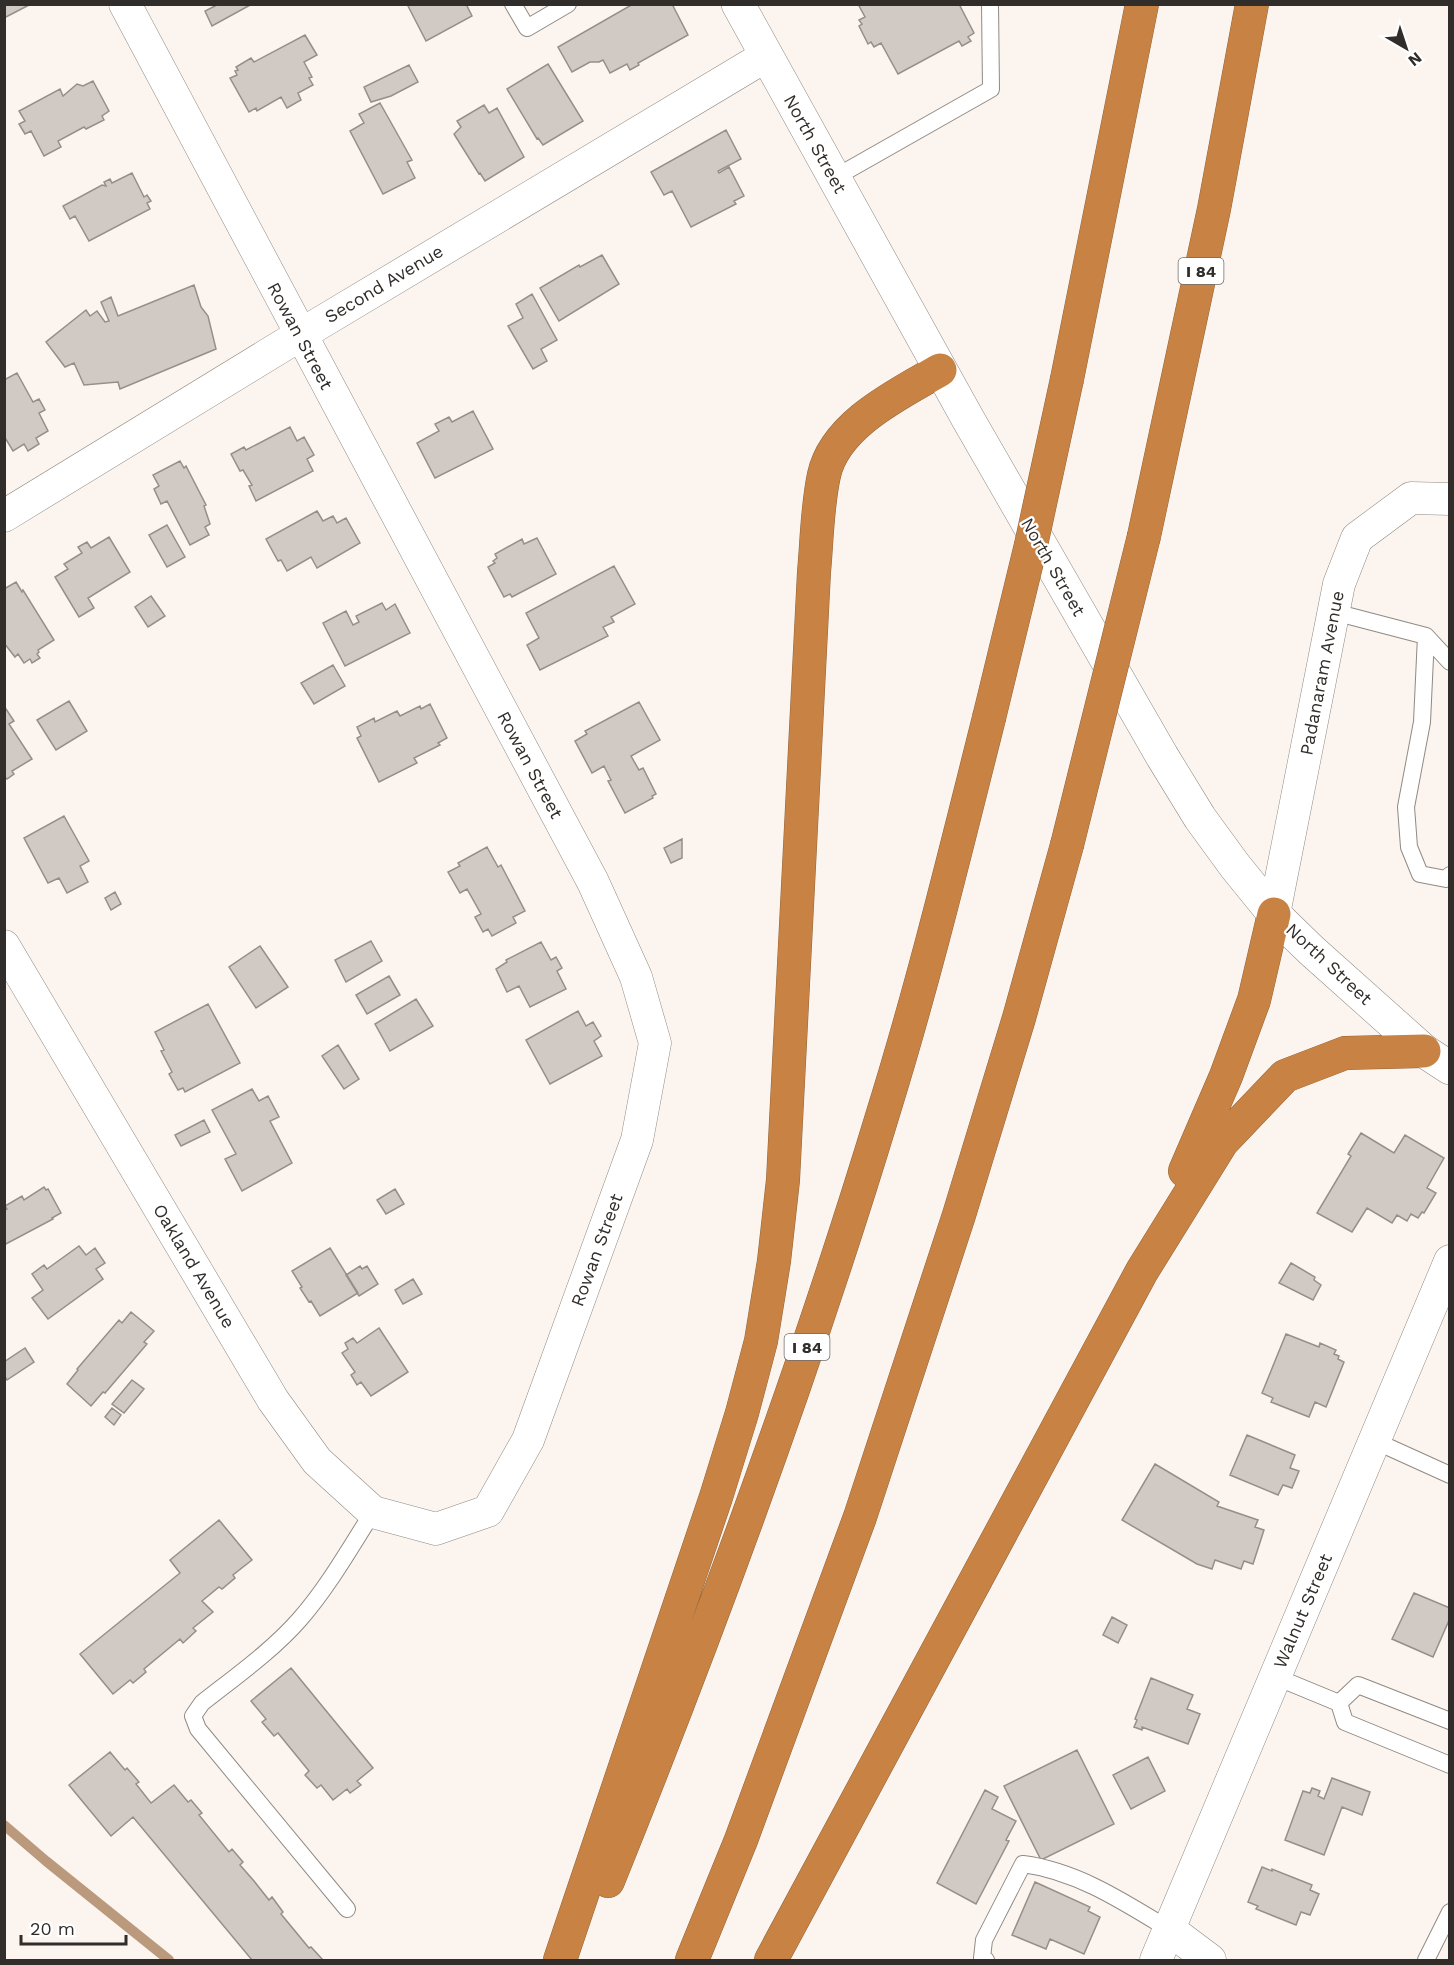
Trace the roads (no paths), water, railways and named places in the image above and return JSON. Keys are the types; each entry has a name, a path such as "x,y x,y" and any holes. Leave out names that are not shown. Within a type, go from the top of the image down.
{"highway":[{"name":"I 84","path":"576,1960 712,1615 829,1284 885,1109 923,973 1031,545 1067,379 1142,4"},
{"name":"I 84","path":"692,1960 741,1840 860,1517 963,1204 1019,1018 1067,845 1144,536 1214,208 1252,4"},
{"path":"560,1960 716,1497 761,1341 774,1262 783,1180 814,572 824,473 836,448 867,414 940,370"},
{"path":"1142,1271 1226,1076 1254,1000 1274,914"},
{"path":"771,1960 1142,1271 1222,1142 1285,1076 1345,1053 1437,1060"}],"main road":[{"name":"North Street","path":"738,4 940,370 1200,818 1274,914 1437,1060"}],"street":[{"name":"Rowan Street","path":"125,4 593,882 636,977 656,1043 637,1140 528,1440 488,1510 436,1529"},
{"name":"Second Avenue","path":"4,516 300,335 766,56"},
{"name":"Padanaram Avenue","path":"1274,914 1339,584 1356,538 1411,498 1449,499"},
{"name":"Oakland Avenue","path":"4,946 273,1400 317,1461 373,1512 436,1529"},
{"name":"Walnut Street","path":"1156,1960 1449,1261"},
{"path":"1170,1930 1210,1960"}],"lane":[{"path":"513,4 527,28 568,4"},
{"path":"834,178 991,89 990,4"},
{"path":"1334,612 1426,636 1449,662"},
{"path":"1426,636 1422,722 1406,807 1409,847 1420,874 1446,879 1449,875"},
{"path":"1375,1441 1449,1475"},
{"path":"346,1909 198,1729 193,1716 202,1703 300,1620 320,1594 373,1512"},
{"path":"1276,1677 1339,1703"},
{"path":"1339,1703 1358,1685 1449,1721"},
{"path":"1339,1703 1345,1722 1449,1766"},
{"path":"986,1960 982,1958 984,1940 1023,1864 1041,1867 1106,1891 1170,1930"},
{"path":"1426,1960 1449,1912"}],"waterway":[{"path":"4,1825 169,1960"}]}
